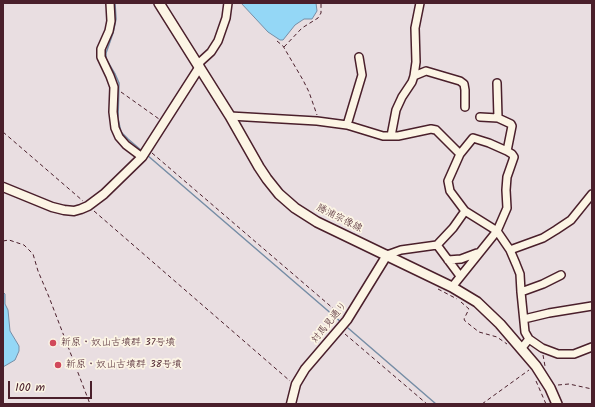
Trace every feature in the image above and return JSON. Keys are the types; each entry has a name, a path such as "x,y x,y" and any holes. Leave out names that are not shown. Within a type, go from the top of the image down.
{"main road":[{"name":"勝浦宗像線","path":"159,3 230,116 267,179 279,194 289,203 317,222 452,287 468,296 488,311 521,349 538,376 550,388 557,404"}],"street":[{"path":"110,3 111,21 109,31 101,49 101,57 114,87 113,116 115,128 119,137 126,145 144,152"},
{"path":"3,187 52,207 74,211 88,206 104,194 144,152 199,68 200,62 211,52 218,40 226,18 228,3"},
{"path":"391,136 396,110 414,76 416,62 415,28 420,3"},
{"path":"347,125 362,75 360,57"},
{"path":"414,76 426,71 460,81 464,84 465,107"},
{"path":"497,83 498,118"},
{"path":"230,116 347,125 382,136 398,136 431,128 436,130 460,154"},
{"path":"480,117 498,118 511,124 512,126 507,150"},
{"path":"452,287 497,231 507,208 507,177 514,157 507,150 473,138 460,154 448,180 450,191 465,211 497,231 510,250 520,274 525,332 529,339 542,348 558,354 574,354 592,347"},
{"path":"510,250 543,238 571,220 592,194"},
{"path":"387,255 401,250 437,245 453,228 465,211"},
{"path":"437,245 460,276"},
{"path":"448,260 461,259 478,253"},
{"name":"対馬見通り","path":"291,404 296,384 305,369 341,329 387,255"},
{"path":"521,292 543,284 561,275"},
{"path":"524,319 592,306"},
{"path":"521,349 529,339"}],"path":[{"path":"283,47 302,28 318,18 321,13 321,3"},
{"path":"277,42 283,47 309,92 318,116 317,122"},
{"path":"114,87 164,123"},
{"path":"3,132 283,375 296,384"},
{"path":"144,152 347,320"},
{"path":"3,241 9,240 24,245 33,254 38,271 90,404"},
{"path":"437,288 460,300 467,306 469,309 464,319 465,322 479,332 497,337 511,348"},
{"path":"341,329 427,404"},
{"path":"542,348 545,361 544,369 538,376 546,404"},
{"path":"482,404 527,370 529,369 532,373"},
{"path":"550,388 569,384 592,389"}],"water":[{"path":"241,3 316,3 317,11 312,19 304,19 295,25 283,40 280,40 268,32"},
{"path":"3,292 5,294 5,304 8,310 10,331 19,346 19,351 15,360 3,367"}],"waterway":[{"path":"115,3 116,19 106,53 106,59 119,83 118,119 121,132 142,151"},
{"path":"147,155 341,322"},
{"path":"348,328 436,404"}],"place":[{"name":"新原・奴山古墳群 37号墳","path":"53,343"},
{"name":"新原・奴山古墳群 38号墳","path":"58,365"}]}
